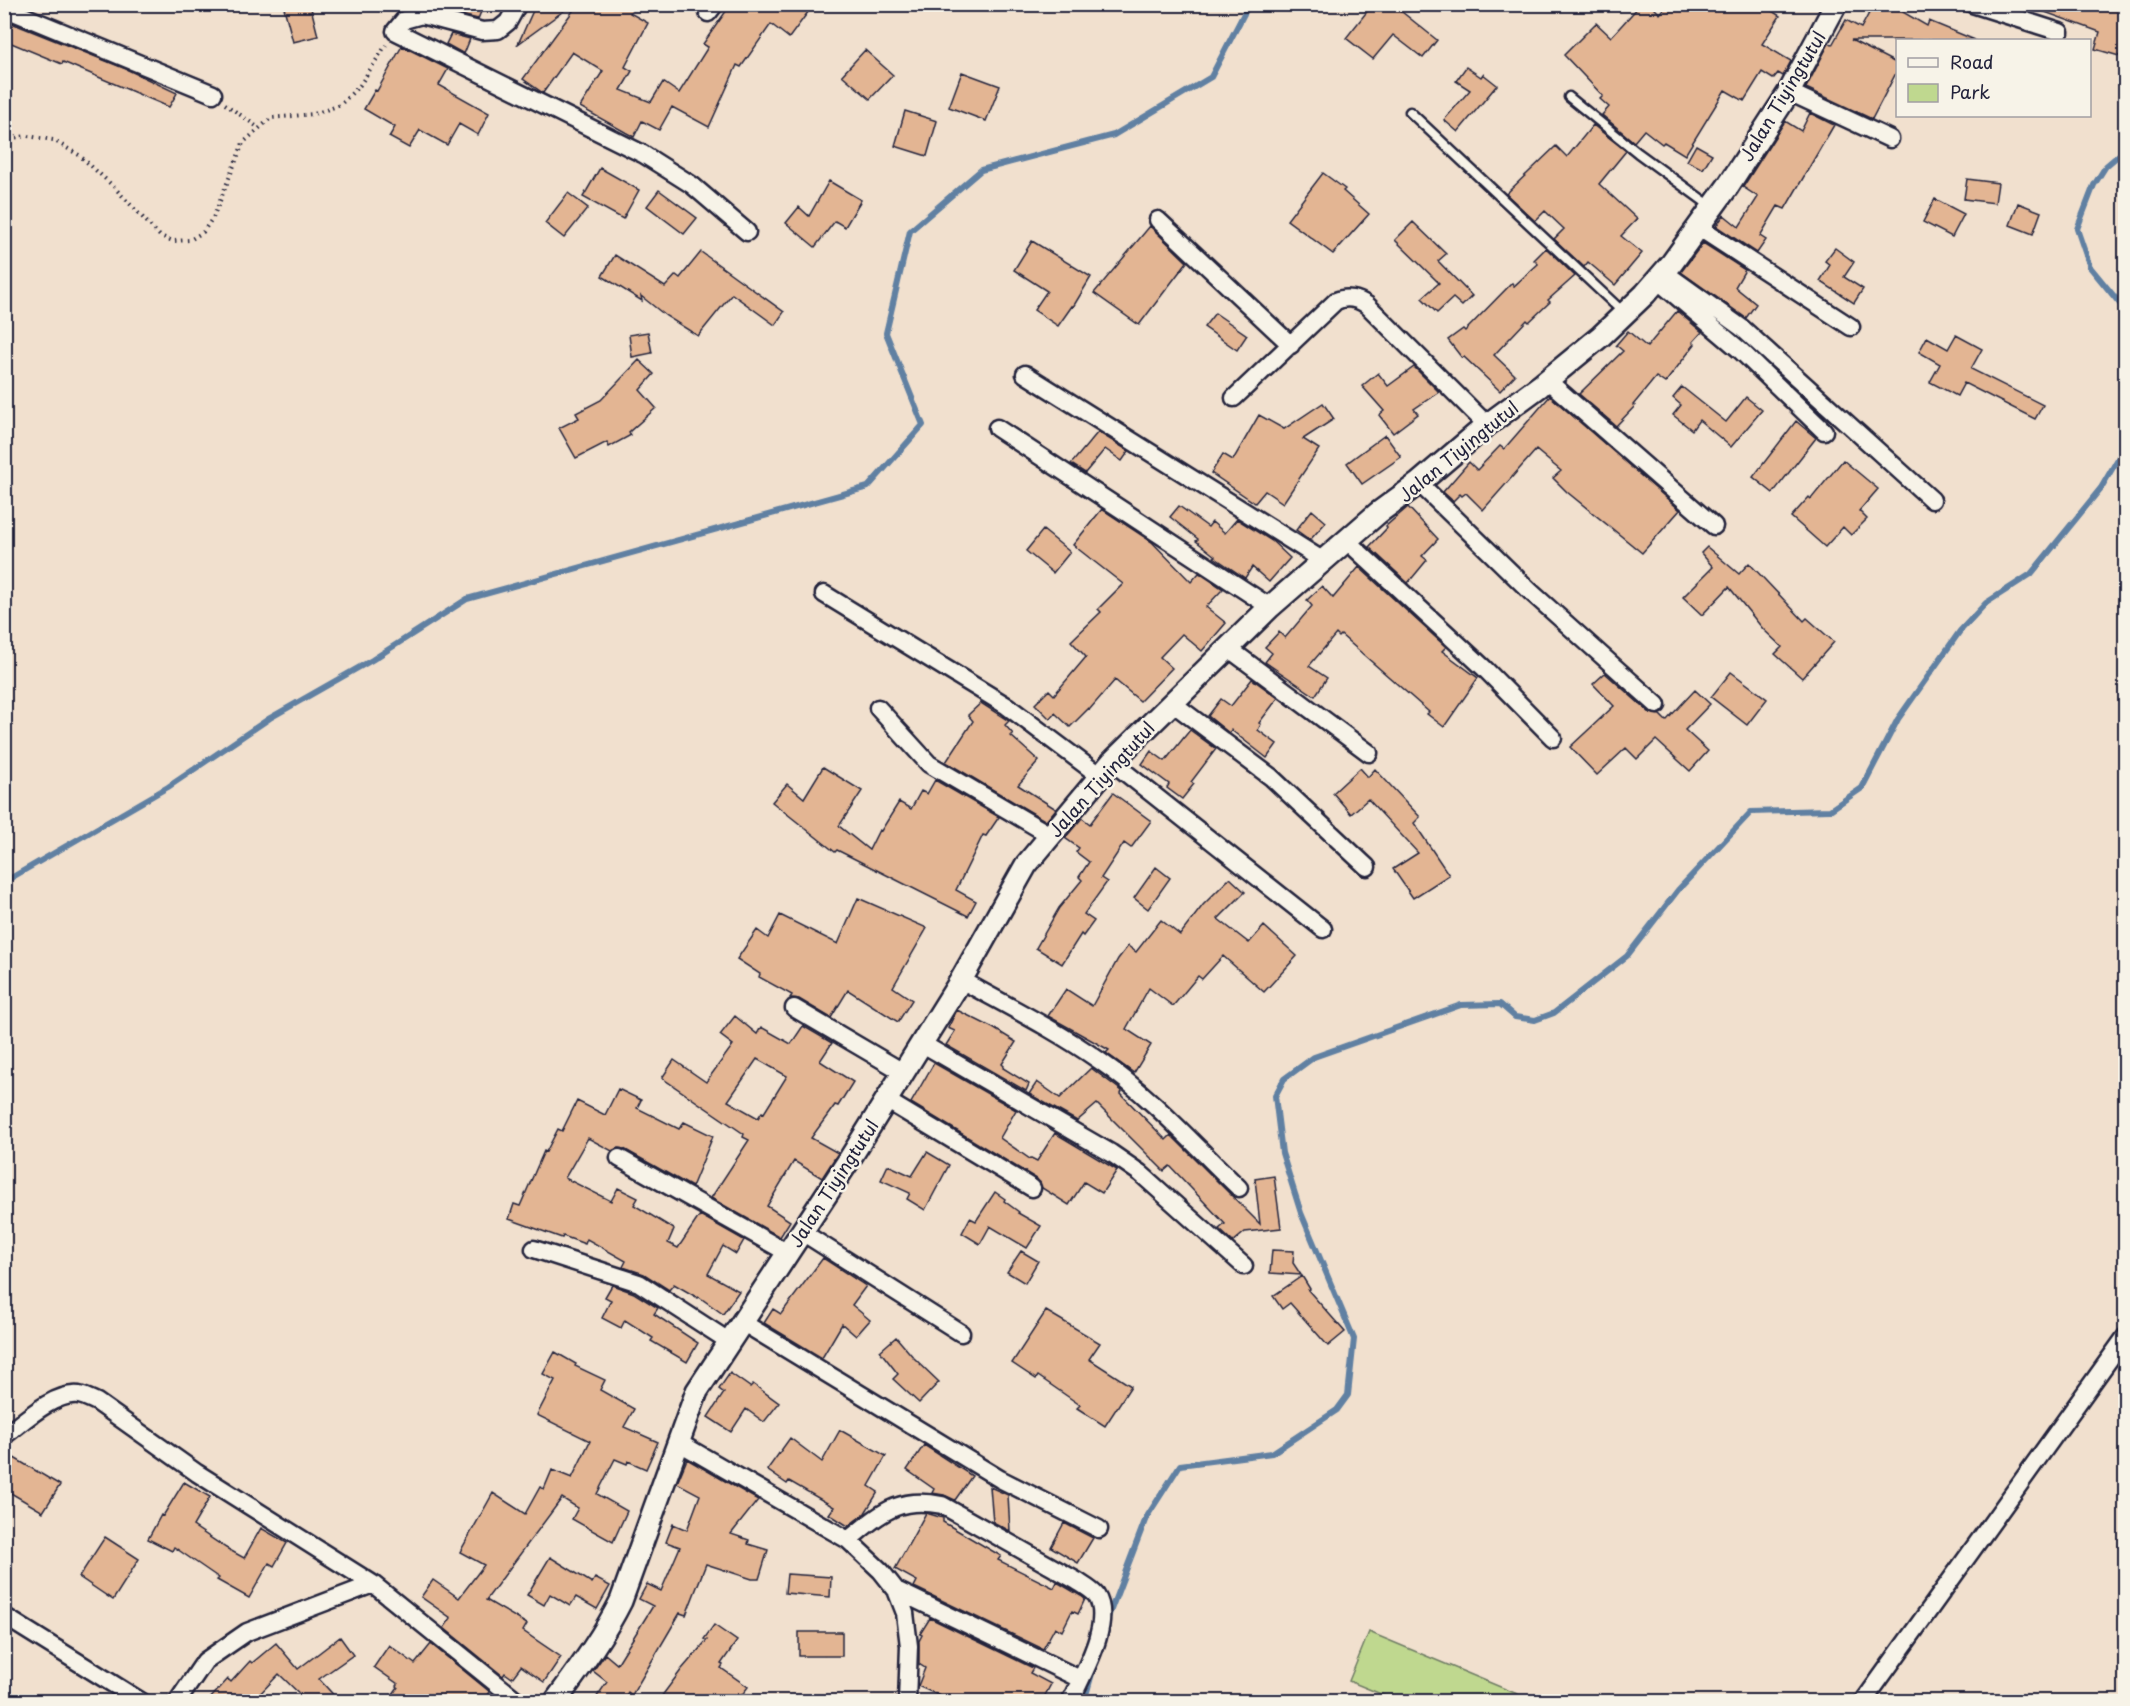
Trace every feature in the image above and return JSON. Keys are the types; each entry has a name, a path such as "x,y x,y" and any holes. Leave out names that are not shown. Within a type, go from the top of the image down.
{"street":[{"path":"518,4 508,22 498,30 482,31 422,10 404,20 395,31 643,154 692,185 747,231"},
{"name":"Jalan Tiyingtutul","path":"555,1701 609,1625 621,1601 697,1391 886,1100 961,980 1026,865 1106,769 1171,702 1270,607 1346,540 1419,483 1487,425 1547,380 1624,314 1660,276 1713,207 1789,92 1836,4"},
{"path":"1972,4 2060,32"},
{"path":"4,8 213,94"},
{"path":"1789,92 1890,139"},
{"path":"1158,220 1291,345"},
{"path":"1698,227 1851,327"},
{"path":"1660,276 1824,431"},
{"path":"1660,276 1742,328 1932,500"},
{"path":"1234,398 1336,301 1347,298 1360,300 1367,305 1487,425"},
{"path":"1025,374 1322,560"},
{"path":"1547,380 1714,526"},
{"path":"997,428 1270,607"},
{"path":"1419,483 1531,592 1657,705"},
{"path":"1346,540 1484,668 1553,738"},
{"path":"824,594 1106,769 1323,929"},
{"path":"1228,648 1369,753"},
{"path":"1171,702 1271,777 1367,867"},
{"path":"878,708 929,764 1050,835"},
{"path":"961,980 1067,1039 1102,1062 1140,1094 1239,1188"},
{"path":"794,1008 903,1072"},
{"path":"921,1043 1111,1153 1140,1173 1244,1266"},
{"path":"886,1100 1032,1188"},
{"path":"619,1158 788,1253"},
{"path":"802,1232 961,1333"},
{"path":"534,1249 639,1283 730,1342"},
{"path":"742,1322 1000,1479 1100,1529"},
{"path":"1863,1701 2126,1336"},
{"path":"4,1436 41,1408 62,1398 79,1395 97,1402 197,1473 373,1584 519,1701"},
{"path":"678,1442 848,1540 881,1571 896,1590 905,1613 908,1628 908,1701"},
{"path":"848,1540 879,1515 902,1503 922,1501 942,1505 1096,1594 1102,1610 1101,1631 1070,1701"},
{"path":"177,1701 205,1661 247,1632 373,1584"},
{"path":"896,1590 1080,1679"},
{"path":"4,1616 142,1701"}],"lane":[{"path":"1569,97 1638,153 1713,207"},
{"path":"1410,112 1624,314"}],"path":[{"path":"4,139 27,136 53,140 79,155 160,236 173,241 190,240 203,231 214,216 243,143 271,117 314,114 340,105 360,85 395,31"},
{"path":"213,94 259,128"}],"green space":[{"path":"1369,1632 1534,1701 1398,1701 1349,1681"}],"building":[{"path":"283,4 310,4 318,36 293,42"},
{"path":"467,4 484,4 478,19 461,15"},
{"path":"536,4 573,4 518,44"},
{"path":"578,4 635,4 630,13 648,23 625,67 632,71 621,90 651,102 663,82 679,93 708,47 703,44 731,4 814,4 789,38 771,24 741,67 737,65 709,127 672,107 659,130 642,121 634,137 580,107 603,71 572,52 543,93 523,79"},
{"path":"1373,4 1392,4 1437,40 1423,58 1393,35 1373,59 1346,38"},
{"path":"1641,4 1650,4 1660,14 1668,4 1761,4 1780,16 1762,44 1791,61 1783,76 1778,73 1773,79 1762,72 1744,101 1725,90 1685,155 1664,142 1662,144 1644,130 1634,142 1602,115 1609,107 1600,99 1603,96 1564,55 1596,23 1611,37"},
{"path":"1874,4 1889,4 1927,26 1929,21 1973,39 1851,40 1896,63 1896,73 1872,119 1806,88 1829,43 1832,45 1846,20 1861,28"},
{"path":"2031,4 2126,4 2126,58 2095,49 2100,32 2031,7"},
{"path":"4,20 126,69 177,93 169,107 63,62 62,64 4,40"},
{"path":"451,34 470,39 464,54 446,44"},
{"path":"402,46 448,69 439,85 489,113 478,135 459,124 447,145 420,130 409,148 389,137 395,127 364,109 375,90 377,91"},
{"path":"865,50 893,75 870,99 842,75"},
{"path":"1466,67 1481,77 1483,74 1497,85 1458,132 1444,120 1470,90 1456,81"},
{"path":"962,72 1000,86 986,121 949,107"},
{"path":"905,111 937,121 927,156 895,146"},
{"path":"1810,113 1834,125 1785,209 1778,206 1760,236 1766,240 1757,253 1716,226 1724,215 1739,227 1758,197 1743,187 1785,121 1801,131"},
{"path":"1593,125 1626,151 1599,184 1637,219 1621,236 1642,253 1615,285 1588,262 1584,267 1554,239 1564,229 1545,211 1535,221 1506,194 1556,146 1567,157"},
{"path":"1696,145 1712,154 1703,169 1687,161"},
{"path":"600,168 639,190 623,219 583,197"},
{"path":"1323,173 1345,189 1343,191 1369,214 1333,254 1287,220"},
{"path":"1967,179 1998,183 1995,203 1964,199"},
{"path":"829,181 861,200 845,227 835,221 815,247 786,223 799,207 809,216"},
{"path":"659,190 697,218 684,234 647,206"},
{"path":"568,193 588,208 564,238 545,223"},
{"path":"1935,199 1964,214 1952,237 1923,222"},
{"path":"2018,203 2041,212 2033,234 2010,225"},
{"path":"1413,222 1446,254 1438,261 1472,296 1462,306 1453,298 1437,313 1422,298 1439,283 1395,240"},
{"path":"1150,226 1187,262 1139,325 1094,293"},
{"path":"1032,241 1091,277 1073,307 1058,326 1034,310 1047,291 1014,270"},
{"path":"1703,243 1745,270 1735,287 1756,304 1746,318 1681,272"},
{"path":"1546,248 1575,276 1548,300 1550,302 1529,322 1527,320 1494,355 1515,375 1500,391 1464,357 1462,358 1448,340 1463,329 1465,331 1512,283 1514,286 1538,264 1534,260"},
{"path":"1835,248 1854,262 1844,277 1863,289 1854,303 1820,281 1830,265 1825,261"},
{"path":"701,252 784,312 775,325 732,294 698,336 666,316 641,296 642,301 602,276 615,255 665,287 676,275 680,278"},
{"path":"1677,311 1702,332 1665,383 1656,377 1633,405 1635,406 1616,426 1579,394 1623,351 1616,345 1628,331 1647,347"},
{"path":"1215,313 1247,335 1237,350 1204,327"},
{"path":"648,332 652,353 632,357 629,335"},
{"path":"1956,335 1982,349 1971,369 2043,405 2035,419 1964,383 1957,396 1930,382 1940,364 1919,352 1927,337 1948,349"},
{"path":"639,360 654,374 640,390 656,408 629,432 631,435 609,447 607,442 576,458 559,428 579,418 576,413 601,400"},
{"path":"1414,367 1439,392 1414,409 1418,414 1393,433 1379,415 1384,411 1362,386 1378,373 1388,386"},
{"path":"1682,387 1726,422 1746,397 1762,410 1731,447 1699,420 1692,430 1673,415 1681,405 1673,398"},
{"path":"1550,396 1680,510 1642,553 1567,492 1553,478 1561,471 1536,450 1483,510 1466,493 1462,496 1460,494 1453,501 1443,492 1469,462 1477,470 1500,446 1504,449"},
{"path":"1323,403 1334,419 1303,439 1319,449 1283,503 1265,491 1255,503 1211,473 1223,454 1233,460 1259,415 1284,429"},
{"path":"1796,421 1816,438 1773,493 1753,477"},
{"path":"1098,432 1129,451 1122,461 1105,449 1085,473 1071,464"},
{"path":"1385,435 1401,457 1362,484 1347,463"},
{"path":"1843,460 1878,489 1859,511 1867,519 1851,535 1843,527 1825,547 1791,517 1809,497 1811,499"},
{"path":"1179,506 1208,527 1212,522 1225,533 1237,519 1272,541 1290,558 1269,582 1252,567 1245,578 1214,557 1196,541 1198,539 1170,517"},
{"path":"1408,507 1438,539 1422,556 1427,560 1408,583 1369,547 1387,528 1386,526"},
{"path":"1102,509 1152,542 1191,582 1199,573 1223,589 1206,607 1226,623 1202,651 1182,634 1160,657 1172,668 1140,701 1115,680 1090,709 1070,727 1055,713 1050,719 1035,704 1049,690 1054,695 1086,657 1071,641 1101,612 1098,609 1123,584 1073,545"},
{"path":"1312,510 1326,522 1310,540 1296,530"},
{"path":"1043,530 1070,552 1053,573 1026,551"},
{"path":"1707,547 1739,574 1749,563 1804,621 1807,618 1834,642 1802,678 1775,654 1782,647 1763,629 1729,587 1702,615 1683,597 1713,567 1701,553"},
{"path":"1359,567 1446,647 1442,651 1478,678 1444,727 1341,635 1339,637 1336,634 1309,666 1327,678 1315,696 1265,662 1272,653 1265,647 1279,632 1285,638 1312,606 1307,600 1322,586 1333,598"},
{"path":"1731,672 1767,699 1747,725 1711,697"},
{"path":"1605,673 1650,713 1660,715 1666,721 1695,690 1710,704 1685,730 1708,751 1690,771 1656,740 1637,759 1626,748 1597,775 1570,747 1614,706 1593,684"},
{"path":"1252,679 1278,698 1259,723 1261,724 1258,730 1277,744 1267,758 1231,730 1229,733 1208,716 1221,699 1231,706"},
{"path":"981,703 1009,721 1005,725 1013,734 1011,736 1039,761 1018,785 1056,809 1046,821 946,762 973,721 968,715"},
{"path":"1190,730 1216,749 1191,782 1194,784 1182,799 1167,788 1169,784 1142,764 1151,751 1165,761"},
{"path":"823,767 862,791 839,826 869,850 879,830 881,831 899,802 911,809 921,791 927,794 935,780 999,817 986,836 983,835 956,890 976,901 968,916 837,850 835,852 772,802 787,784 804,798"},
{"path":"1360,768 1368,777 1375,769 1420,817 1414,823 1449,875 1413,898 1393,869 1418,853 1368,799 1351,814 1333,793"},
{"path":"1113,793 1151,821 1131,848 1124,843 1101,878 1107,882 1084,914 1094,921 1083,936 1081,934 1062,964 1036,948 1059,908 1082,880 1079,877 1089,862 1076,852 1079,848 1065,838 1082,818 1090,824"},
{"path":"1156,867 1170,878 1148,909 1134,898"},
{"path":"1230,878 1245,892 1218,919 1249,943 1264,926 1297,956 1264,992 1223,956 1202,979 1198,976 1173,1006 1149,988 1126,1029 1151,1045 1134,1073 1106,1053 1109,1050 1048,1016 1066,989 1092,1006 1118,959 1128,946 1136,952 1161,920 1180,935 1203,905"},
{"path":"858,898 927,928 893,987 912,1000 898,1022 848,990 831,1018 799,999 790,998 792,995 759,977 760,974 737,959 757,930 768,938 780,915 838,944"},
{"path":"957,1010 1016,1042 1002,1064 1003,1068 1029,1084 1026,1091 946,1045 955,1031 948,1028"},
{"path":"735,1016 757,1034 761,1027 791,1044 803,1026 832,1043 820,1061 853,1082 838,1106 835,1105 811,1138 838,1153 822,1178 794,1161 767,1206 790,1221 780,1237 711,1198 749,1140 743,1137 744,1134 662,1078 674,1060 706,1082 733,1045 720,1035","holes":["757,1059 787,1076 764,1113 762,1112 758,1118 728,1101"]},
{"path":"934,1063 1016,1110 1000,1138 1030,1159 1037,1161 1055,1133 1117,1170 1102,1193 1084,1182 1069,1205 1042,1188 1037,1179 911,1103"},
{"path":"1091,1068 1122,1091 1121,1094 1166,1140 1171,1135 1260,1224 1255,1179 1274,1176 1281,1228 1245,1232 1233,1242 1219,1229 1225,1224 1170,1166 1164,1171 1097,1104 1077,1121 1029,1094 1037,1082 1060,1098"},
{"path":"618,1089 641,1100 637,1108 679,1129 684,1122 713,1136 692,1187 624,1149 618,1148 612,1151 588,1138 565,1178 611,1201 618,1188 638,1198 634,1205 674,1229 668,1243 678,1248 700,1215 744,1240 736,1254 723,1246 708,1274 739,1291 723,1314 699,1297 674,1284 669,1290 644,1274 623,1267 626,1261 587,1239 585,1244 509,1219 514,1204 520,1206 544,1151 546,1152 558,1129 562,1131 577,1101 605,1115"},
{"path":"927,1152 949,1165 925,1210 907,1199 910,1193 881,1180 888,1165 912,1176"},
{"path":"995,1192 1018,1213 1041,1226 1027,1248 990,1226 980,1244 962,1233 970,1218 976,1221"},
{"path":"1272,1250 1294,1251 1293,1263 1301,1275 1270,1273"},
{"path":"1021,1251 1038,1261 1025,1283 1007,1272"},
{"path":"823,1258 866,1286 852,1305 870,1320 856,1336 842,1324 822,1358 764,1323 773,1309 781,1314"},
{"path":"1302,1276 1310,1289 1308,1290 1345,1332 1328,1346 1290,1303 1282,1309 1273,1296"},
{"path":"612,1285 634,1293 658,1308 654,1314 698,1343 687,1362 651,1341 653,1338 625,1320 621,1328 602,1318 611,1300 605,1297"},
{"path":"1046,1311 1100,1343 1089,1359 1131,1386 1105,1426 1077,1408 1080,1405 1038,1376 1036,1379 1012,1363"},
{"path":"896,1337 939,1382 919,1403 893,1379 898,1374 880,1351"},
{"path":"555,1352 576,1364 575,1366 605,1380 600,1390 634,1409 624,1427 658,1442 646,1469 628,1461 627,1464 615,1459 597,1494 627,1511 613,1542 572,1519 578,1508 562,1498 486,1600 527,1624 523,1631 561,1657 544,1682 521,1666 512,1678 505,1673 503,1676 444,1628 451,1618 421,1597 433,1580 459,1598 484,1565 460,1552 493,1493 525,1514 540,1487 544,1489 552,1470 572,1478 590,1441 537,1415 555,1380 543,1374"},
{"path":"730,1373 750,1387 753,1384 779,1403 764,1422 746,1409 731,1432 708,1417 724,1393 719,1389"},
{"path":"840,1430 886,1456 869,1486 878,1492 865,1513 848,1526 829,1514 834,1507 789,1481 787,1484 767,1470 790,1438 822,1462"},
{"path":"924,1445 972,1476 955,1500 932,1493 934,1489 907,1470"},
{"path":"4,1452 60,1485 43,1512 4,1489"},
{"path":"687,1459 758,1500 731,1534 749,1540 748,1544 768,1550 759,1579 752,1579 706,1564 686,1615 680,1613 632,1695 628,1692 622,1701 594,1701 607,1682 593,1671 605,1654 617,1664 653,1606 639,1599 647,1584 661,1591 680,1547 666,1542 673,1524 687,1530 700,1495 677,1483"},
{"path":"184,1482 210,1497 193,1526 226,1548 244,1558 261,1528 287,1543 274,1566 269,1563 249,1598 217,1580 219,1578 174,1547 172,1551 148,1539 161,1515 163,1516"},
{"path":"990,1487 1008,1495 1010,1531 993,1522"},
{"path":"926,1513 943,1518 943,1522 1001,1556 998,1560 1054,1588 1057,1582 1081,1596 1085,1599 1078,1614 1072,1611 1062,1631 1055,1627 1043,1649 914,1587 917,1581 895,1569"},
{"path":"1064,1523 1093,1538 1078,1563 1051,1547"},
{"path":"105,1537 139,1559 113,1600 79,1577"},
{"path":"550,1557 592,1583 595,1578 610,1586 597,1609 576,1597 570,1606 550,1594 544,1605 527,1595"},
{"path":"787,1574 831,1577 830,1597 785,1593"},
{"path":"930,1618 1033,1668 1030,1673 1051,1684 1042,1701 951,1701 918,1686 925,1668 919,1664 919,1641 922,1635 920,1634"},
{"path":"714,1625 737,1641 721,1664 723,1665 721,1668 748,1687 737,1701 658,1701 707,1640 704,1639"},
{"path":"799,1632 842,1632 842,1656 799,1656"},
{"path":"340,1637 353,1655 319,1679 339,1701 307,1701 279,1674 253,1701 208,1701 228,1679 231,1682 250,1661 252,1663 276,1643 298,1669"},
{"path":"431,1644 490,1692 483,1701 388,1701 398,1684 374,1667 389,1645 415,1664"}],"waterway":[{"path":"4,882 168,787 270,718 372,660 467,599 868,487 923,425 886,333 910,231 981,170 1114,135 1211,77 1249,4"},
{"path":"2126,149 2106,166 2094,185 2077,229 2090,267 2126,311"},
{"path":"1107,1620 1146,1518 1180,1465 1272,1453 1337,1410 1348,1395 1354,1339 1301,1213 1282,1153 1275,1096 1284,1079 1314,1057 1461,1005 1500,1004 1515,1017 1535,1020 1554,1013 1627,956 1678,890 1751,812 1830,810 1862,788 1898,719 1960,631 1986,603 2031,574 2101,488 2126,445"},
{"path":"1084,1702 1093,1670"}]}
